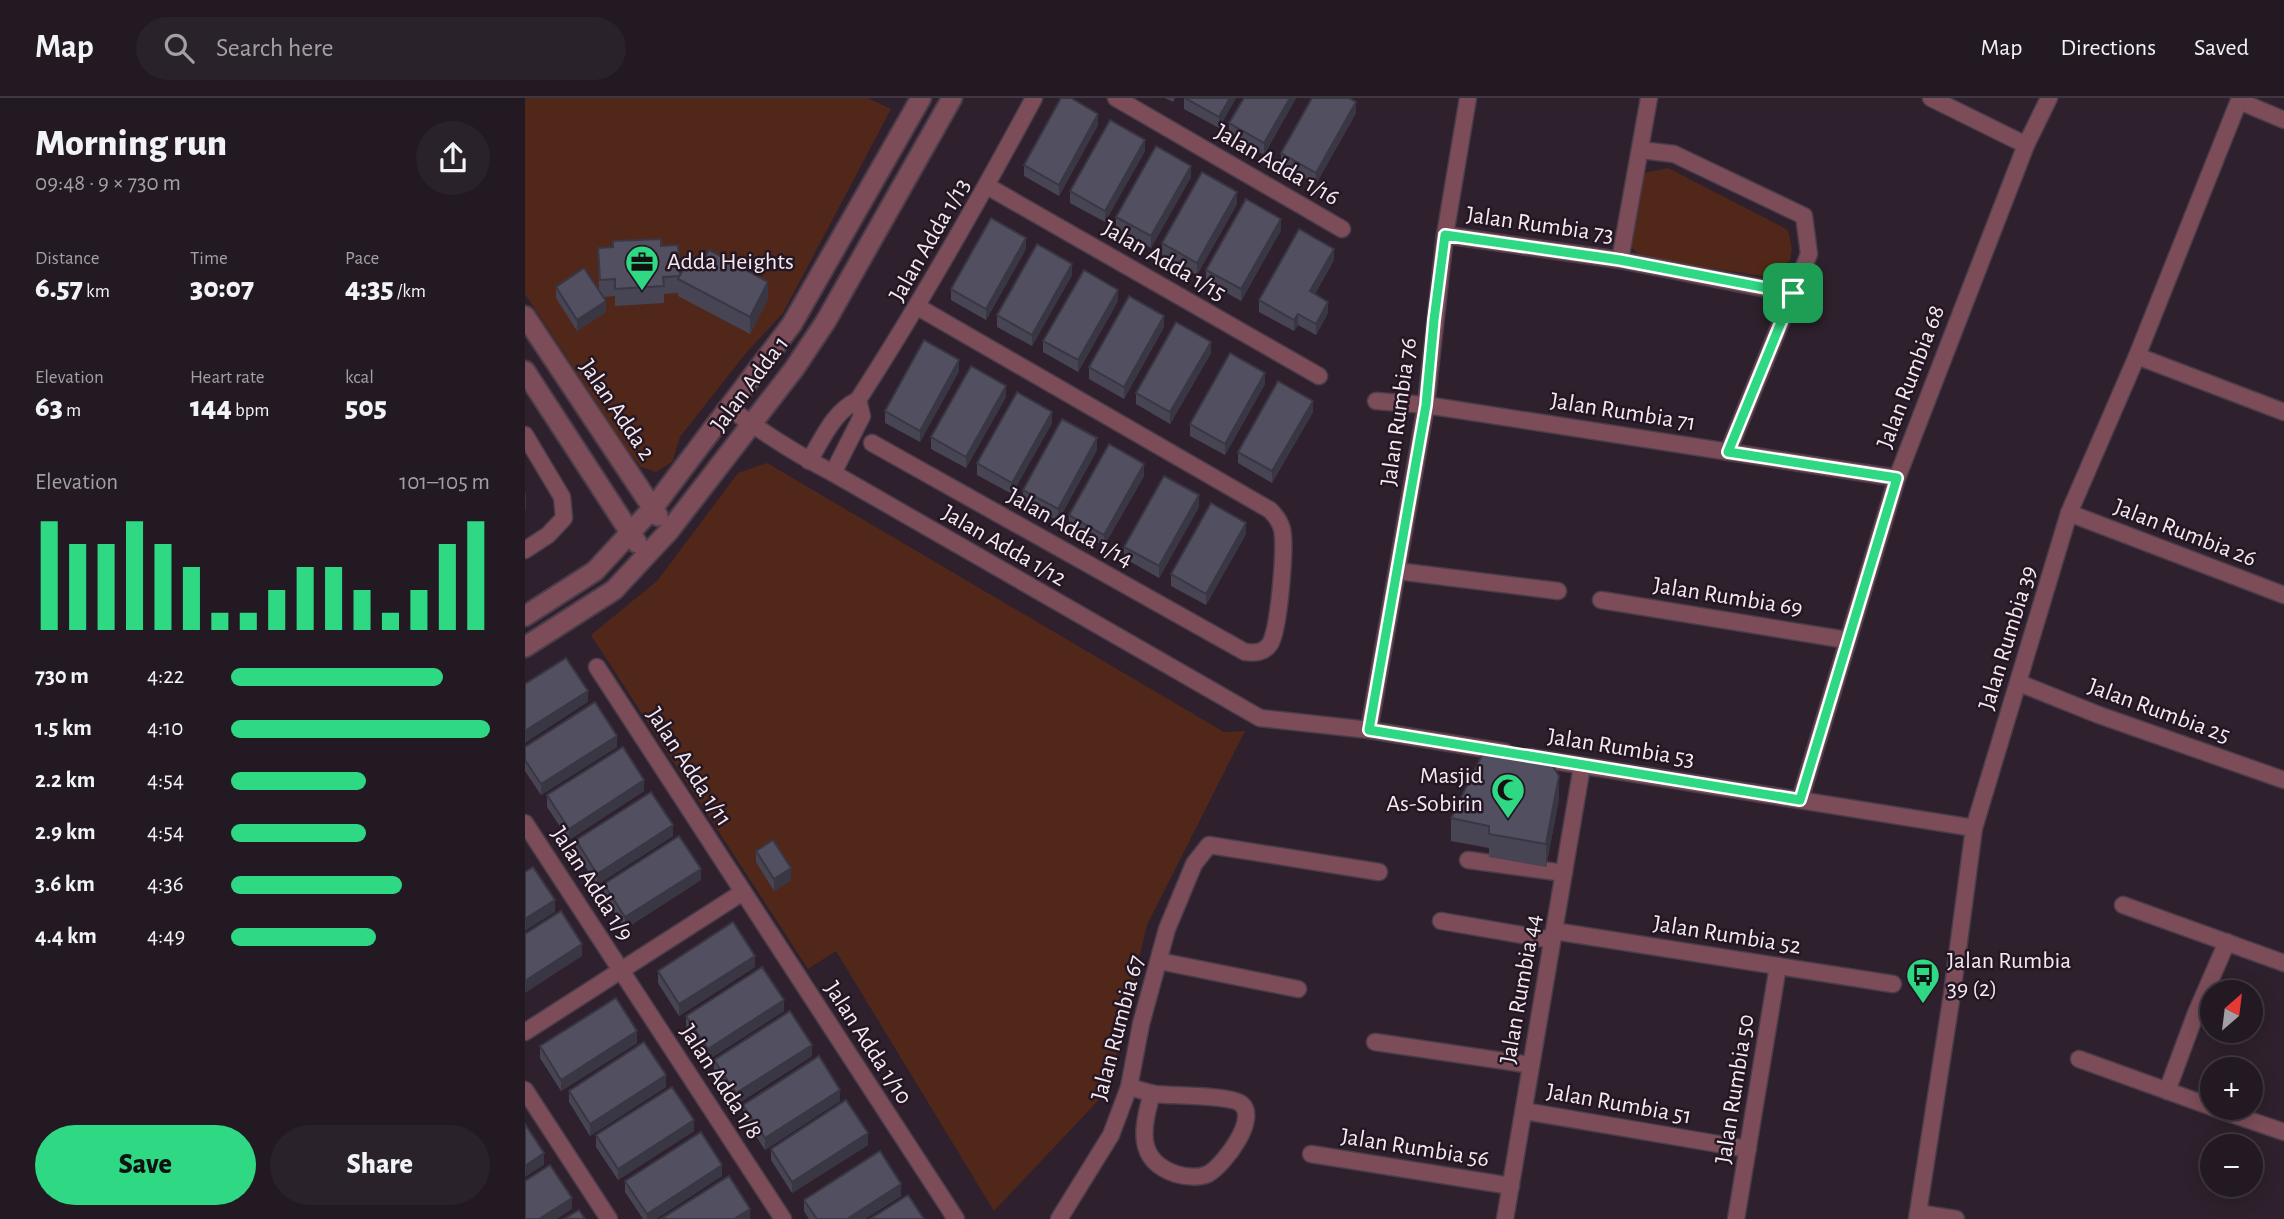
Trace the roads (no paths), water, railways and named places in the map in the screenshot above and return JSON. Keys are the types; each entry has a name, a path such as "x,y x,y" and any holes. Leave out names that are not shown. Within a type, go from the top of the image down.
{"street":[{"name":"Jalan Adda 1","path":"525,616 595,571 653,508 792,324 921,98"},
{"name":"Jalan Adda 1","path":"525,647 614,590 669,531 794,369 826,321 952,98"},
{"name":"Jalan Adda 1/13","path":"858,400 918,307 1034,98"},
{"name":"Jalan Adda 1/16","path":"1116,98 1342,229"},
{"name":"Jalan Rumbia 76","path":"1369,730 1426,405 1445,235 1468,98"},
{"path":"1620,260 1649,98"},
{"path":"1931,98 2026,145"},
{"name":"Jalan Rumbia 68","path":"1800,800 1897,478 2026,145 2049,98"},
{"path":"2239,99 2284,120"},
{"name":"Jalan Rumbia 39","path":"1918,1216 1974,828 2069,513 2137,356 2239,99"},
{"path":"1641,150 1674,154 1804,216 1809,254 1728,452"},
{"name":"Jalan Adda 1/15","path":"987,186 1319,376"},
{"name":"Jalan Rumbia 73","path":"1445,235 1620,260 1793,293"},
{"name":"Jalan Adda 1/14","path":"872,443 1245,652 1259,653 1269,646 1276,627 1284,545 1283,530 1270,510 918,307"},
{"name":"Jalan Adda 2","path":"526,319 669,531"},
{"path":"2137,356 2284,412"},
{"path":"525,371 646,555"},
{"path":"809,461 835,417 844,406 858,400 862,416 833,473"},
{"name":"Jalan Rumbia 71","path":"1376,401 1426,405 1897,478"},
{"name":"Jalan Adda 1/12","path":"729,407 809,461 1260,718"},
{"path":"525,435 562,497 564,518 548,536 525,550"},
{"name":"Jalan Rumbia 26","path":"2069,513 2284,595"},
{"path":"1397,571 1558,591"},
{"name":"Jalan Rumbia 69","path":"1601,600 1847,639"},
{"name":"Jalan Adda 1/11","path":"597,667 743,892"},
{"name":"Jalan Rumbia 25","path":"2019,683 2099,715 2284,780"},
{"name":"Jalan Rumbia 53","path":"1260,718 1369,730 1974,828"},
{"name":"Jalan Rumbia 44","path":"1505,1219 1582,766"},
{"name":"Jalan Adda 1/9","path":"525,823 621,970"},
{"name":"Jalan Rumbia 67","path":"1059,1219 1107,1144 1129,1087 1140,1024 1167,929 1194,864 1209,845 1379,872"},
{"path":"1468,860 1564,873"},
{"path":"525,1032 743,892"},
{"name":"Jalan Adda 1/10","path":"743,892 956,1219"},
{"path":"2123,905 2284,963"},
{"name":"Jalan Rumbia 52","path":"1441,921 1893,984"},
{"path":"2167,1091 2196,1013 2227,942"},
{"path":"1159,961 1298,989"},
{"name":"Jalan Rumbia 50","path":"1737,1219 1778,966"},
{"name":"Jalan Adda 1/8","path":"621,970 783,1219"},
{"path":"1375,1042 1531,1065"},
{"path":"2079,1059 2200,1102"},
{"path":"1129,1087 1152,1093 1233,1100 1245,1107 1246,1125 1231,1150 1210,1173 1191,1177 1172,1173 1156,1163 1146,1149 1143,1126 1152,1093"},
{"path":"525,1090 609,1219"},
{"name":"Jalan Rumbia 51","path":"1524,1111 1748,1149"},
{"path":"2250,1120 2284,1132"},
{"name":"Jalan Rumbia 56","path":"1311,1154 1511,1186"},
{"path":"1918,1216 1956,1219"}],"place":[{"name":"Adda Heights","path":"642,292"},
{"name":"Masjid As-Sobirin","path":"1508,820"},
{"name":"Jalan Rumbia 39 (2)","path":"1923,1005"}]}
